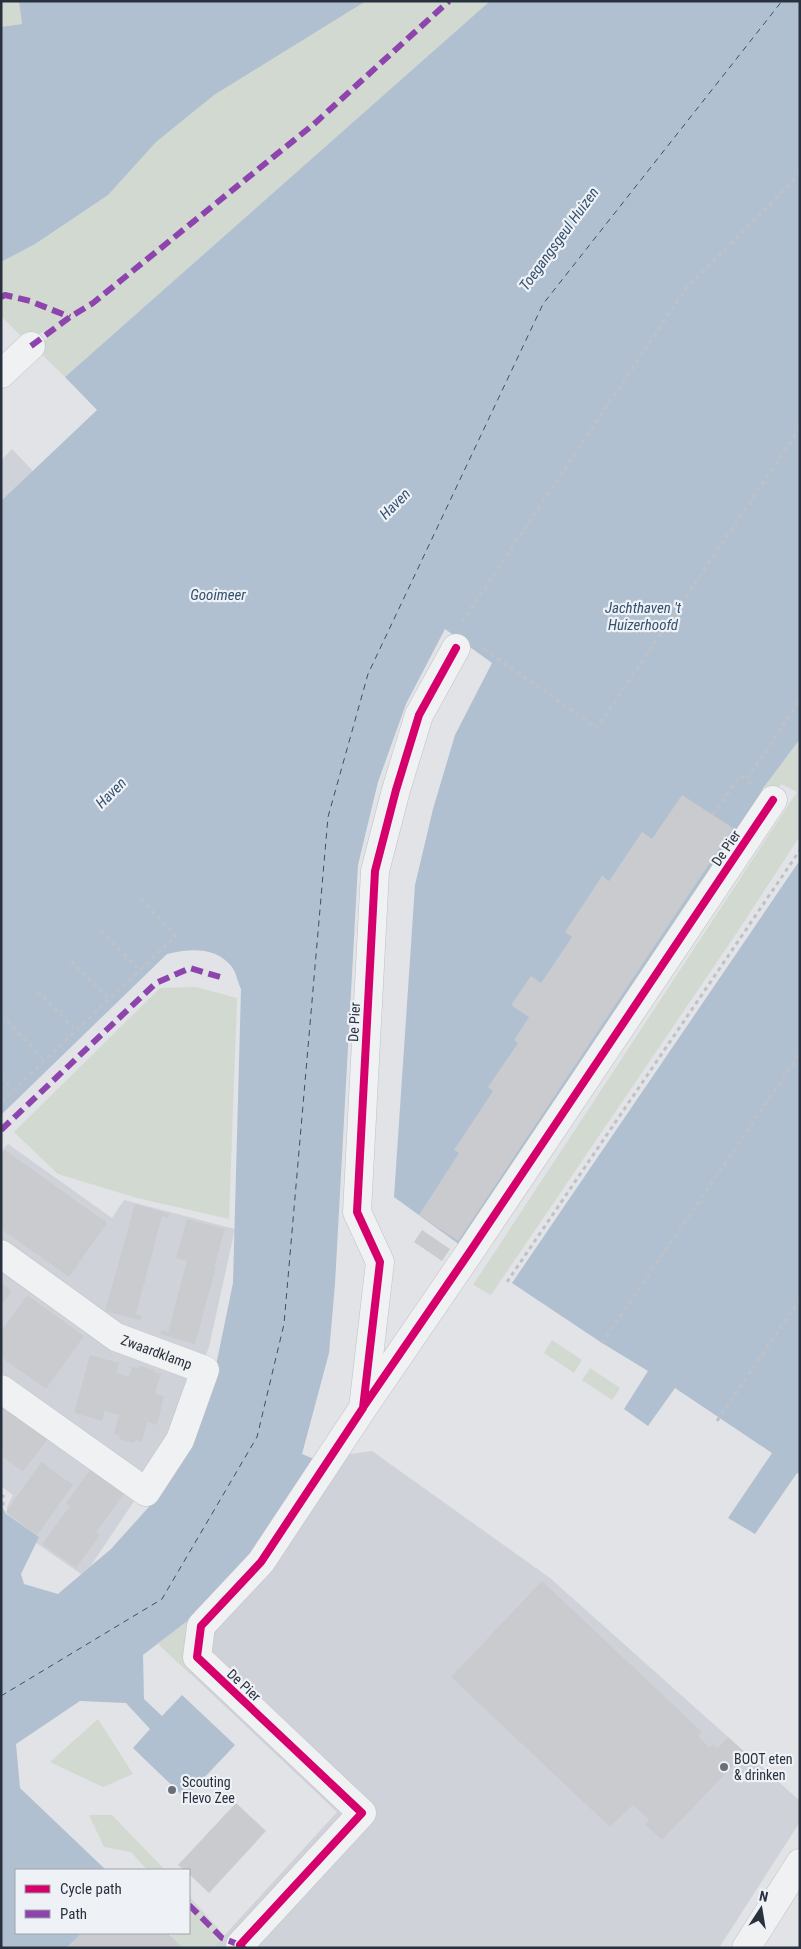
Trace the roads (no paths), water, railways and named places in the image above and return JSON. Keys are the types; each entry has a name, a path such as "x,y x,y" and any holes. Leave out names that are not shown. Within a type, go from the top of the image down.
{"street":[{"path":"1,374 31,346"},
{"name":"De Pier","path":"363,1408 380,1262 357,1212 375,872 396,790 419,715 466,639"},
{"name":"De Pier","path":"242,1948 240,1945 362,1813 197,1657 201,1626 261,1562 773,800"},
{"name":"Zwaardklamp","path":"1,1254 116,1337 205,1370 180,1440 146,1492 1,1389"},
{"path":"754,1946 800,1863"}],"water":[{"path":"19,1 366,1 214,95 156,142 108,195 35,244 1,262 1,27 22,24"},
{"path":"490,1 800,1 800,739 764,787 738,834 460,1245 394,1197 415,885 433,809 455,735 492,663 445,629 406,704 378,782 358,865 335,1284 329,1353 302,1454 314,1459 264,1536 214,1600 143,1655 144,1699 162,1716 182,1695 235,1745 185,1798 133,1748 150,1729 126,1703 80,1701 16,1744 20,1788 105,1869 15,1869 15,1934 81,1934 67,1948 1,1948 1,1504 6,1514 39,1537 21,1574 24,1584 58,1594 111,1549 155,1500 213,1380 233,1283 241,989 235,972 225,960 210,952 193,950 167,954 1,1115 1,501 97,410 65,377"},
{"path":"800,860 800,1474 797,1473 755,1534 728,1518 772,1453 675,1388 648,1426 624,1409 648,1371 512,1283"}],"place":[{"name":"BOOT eten & drinken","path":"724,1767"},
{"name":"Scouting Flevo Zee","path":"172,1790"}],"water label":[{"name":"Toegangsgeul Huizen","path":"559,239"},
{"name":"Haven","path":"395,504"},
{"name":"Gooimeer","path":"218,595"},
{"name":"Jachthaven 't Huizerhoofd","path":"643,616"},
{"name":"Haven","path":"111,793"}]}
